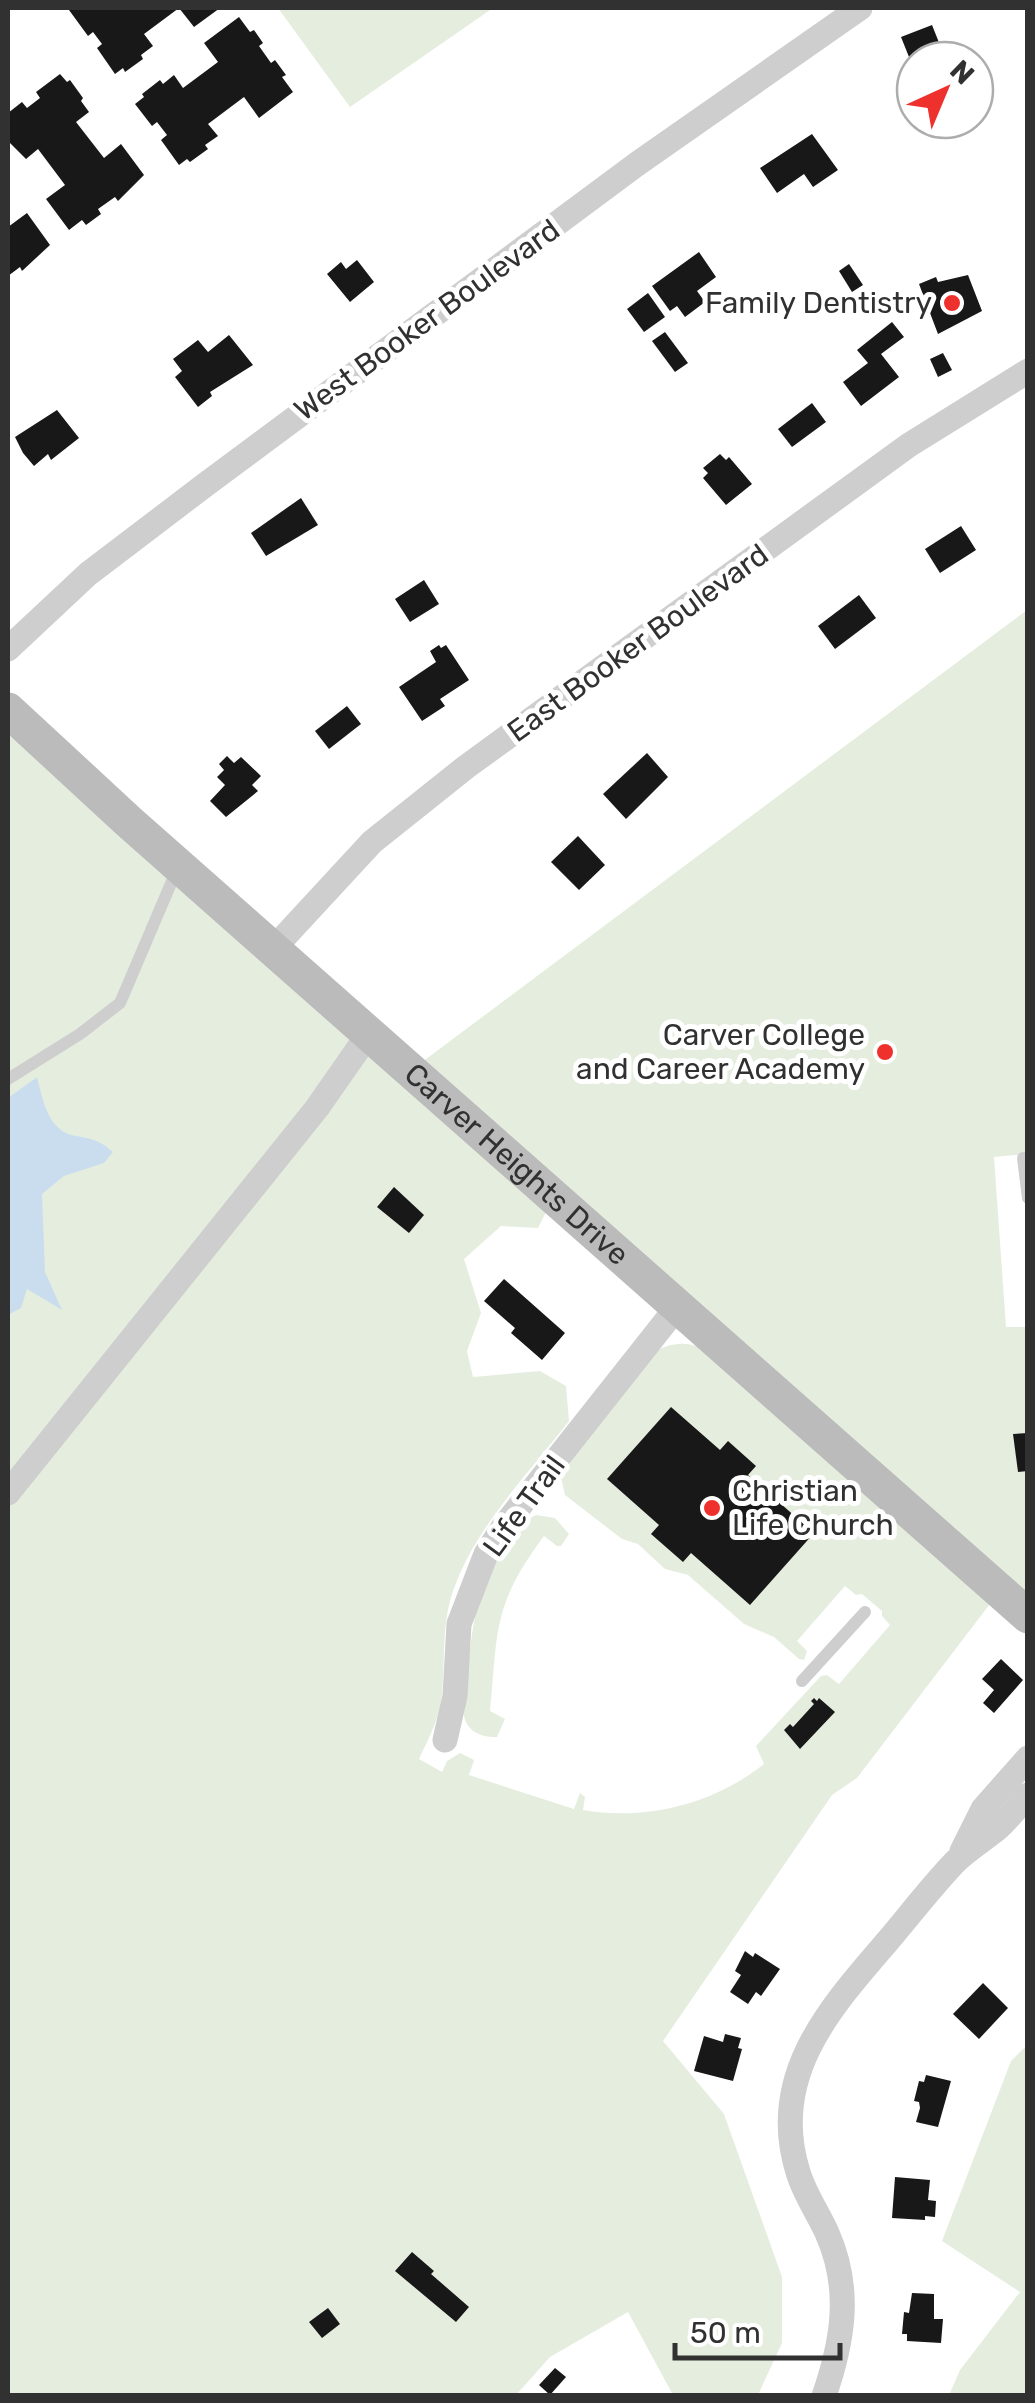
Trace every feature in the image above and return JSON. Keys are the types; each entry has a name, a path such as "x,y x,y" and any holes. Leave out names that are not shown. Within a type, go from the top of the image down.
{"street":[{"name":"West Booker Boulevard","path":"8,648 88,574 205,485 636,164 860,8"},
{"name":"East Booker Boulevard","path":"274,948 372,842 466,767 909,445 1028,371"},
{"name":"Carver Heights Drive","path":"8,710 1028,1616"},
{"path":"8,1493 317,1108 370,1032"},
{"name":"Life Trail","path":"445,1740 455,1696 459,1624 486,1554 678,1306"},
{"path":"957,1860 983,1809 1028,1758"},
{"path":"824,2396 839,2352 844,2310 840,2272 798,2172 792,2138 792,2099 801,2061 838,1998 957,1860 1000,1826 1028,1795"}],"lane":[{"path":"8,1079 92,1026 120,1003 179,865"},
{"path":"1024,1158 1028,1198"},
{"path":"802,1681 865,1612"}],"green space":[{"path":"278,8 493,8 350,107"},
{"name":"Carver College and Career Academy","path":"1027,610 1027,1154 994,1157 1006,1327 1025,1327 1027,1596 414,1068"},
{"path":"8,723 550,1204 538,1228 501,1226 464,1259 481,1313 467,1351 473,1377 540,1371 566,1386 569,1421 501,1506 459,1576 446,1624 441,1703 419,1759 442,1772 447,1761 460,1753 474,1760 469,1775 574,1809 580,1793 585,1797 583,1810 631,1813 678,1806 723,1790 764,1764 756,1746 821,1676 827,1675 839,1684 890,1625 882,1611 845,1586 797,1641 807,1651 804,1660 799,1659 774,1637 744,1624 688,1575 665,1569 638,1544 622,1539 565,1495 561,1478 564,1469 655,1351 667,1346 697,1346 736,1368 996,1596 857,1778 832,1795 663,2041 724,2114 782,2277 782,2343 758,2395 673,2395 628,2312 550,2357 516,2395 8,2395"},
{"path":"536,1515 555,1518 569,1534 561,1546 544,1536 506,1601 497,1638 490,1711 505,1719 497,1737 487,1737 470,1728 464,1715 477,1608 498,1559 521,1527"},
{"path":"1027,2045 1027,2395 949,2395 960,2370 1020,2292 942,2241 1011,2061"}],"water":[{"path":"37,1077 48,1114 59,1128 96,1141 113,1152 104,1163 64,1176 42,1194 45,1272 62,1310 27,1289 21,1308 8,1315 8,1098"}],"building":[{"path":"179,8 144,34 153,46 141,55 143,59 115,74 97,48 102,44 93,32 88,36 69,10"},
{"path":"179,8 220,8 194,27"},
{"path":"239,17 250,32 254,30 263,43 259,46 271,63 275,60 293,92 259,118 244,97 208,124 218,136 205,145 208,149 179,165 161,140 167,135 157,122 152,126 135,104 160,80 163,84 174,75 183,88 218,62 204,43"},
{"path":"932,25 938,40 902,40 901,37"},
{"path":"60,74 67,82 70,80 83,98 81,101 89,112 76,122 104,158 121,144 144,175 118,201 115,197 98,209 101,214 86,225 82,220 69,230 46,199 65,185 38,149 26,159 8,141 8,113 22,102 27,108 40,98 36,92"},
{"path":"812,134 838,170 813,187 804,174 777,193 760,168"},
{"path":"27,213 50,245 22,271 20,267 8,276 8,227"},
{"path":"699,252 716,277 697,291 705,302 685,317 677,306 670,311 652,286"},
{"path":"357,260 374,282 350,302 327,274 341,262 346,269"},
{"path":"849,264 863,285 852,292 839,271"},
{"name":"Family Dentistry","path":"968,275 982,311 938,334 919,284 936,277 938,282"},
{"path":"648,293 665,317 644,332 627,309"},
{"path":"892,322 904,337 881,354 899,377 861,406 843,382 868,363 857,350"},
{"path":"665,332 688,363 675,372 652,341"},
{"path":"229,335 253,365 210,392 212,396 198,407 175,377 182,371 173,359 198,340 208,352"},
{"path":"943,353 952,370 938,377 930,359"},
{"path":"812,403 826,422 792,447 778,429"},
{"path":"57,410 79,438 51,460 48,454 34,466 15,437"},
{"path":"720,454 726,460 729,457 752,484 726,505 703,478 708,473 703,468"},
{"path":"301,498 318,525 266,556 251,533"},
{"path":"961,526 976,550 940,573 925,549"},
{"path":"424,580 439,604 410,622 395,599"},
{"path":"859,595 876,618 835,649 818,626"},
{"path":"446,645 469,680 440,699 445,706 422,721 399,687 436,662 430,651"},
{"path":"347,706 361,724 329,749 315,731"},
{"path":"647,753 668,777 626,819 603,794"},
{"path":"227,756 234,763 241,757 261,776 252,785 258,791 226,817 210,801 225,785 217,777 224,770 219,764"},
{"path":"578,836 605,865 579,890 551,862"},
{"path":"394,1187 424,1215 409,1233 377,1207"},
{"path":"504,1279 565,1333 542,1360 511,1333 515,1328 484,1301"},
{"name":"Christian Life Church","path":"671,1407 720,1450 728,1441 756,1466 748,1475 814,1533 750,1605 691,1553 683,1562 651,1534 659,1525 607,1479"},
{"path":"1028,1433 1028,1471 1018,1472 1013,1434"},
{"path":"1001,1659 1023,1680 994,1713 983,1703 994,1690 982,1679"},
{"path":"814,1698 835,1712 800,1749 784,1730 790,1724 793,1727 814,1704"},
{"path":"745,1951 780,1969 761,1996 756,1992 748,2004 730,1992 741,1975 735,1971"},
{"path":"983,1983 1008,2008 979,2039 953,2014"},
{"path":"725,2034 741,2038 733,2081 694,2071 704,2036 723,2042"},
{"path":"926,2075 951,2081 938,2127 916,2122 920,2108 919,2102 914,2101 919,2081 924,2082"},
{"path":"895,2177 930,2180 928,2200 936,2201 935,2217 892,2218"},
{"path":"412,2252 469,2307 456,2322 395,2271"},
{"path":"912,2293 934,2294 934,2319 943,2319 941,2343 907,2341 907,2334 902,2334 904,2312 909,2313"},
{"path":"328,2308 340,2324 322,2338 309,2322"},
{"path":"555,2368 566,2377 550,2395 539,2385"}],"place":[{"name":"Family Dentistry","path":"952,303"},
{"name":"Carver College and Career Academy","path":"885,1052"},
{"name":"Christian Life Church","path":"712,1508"}]}
